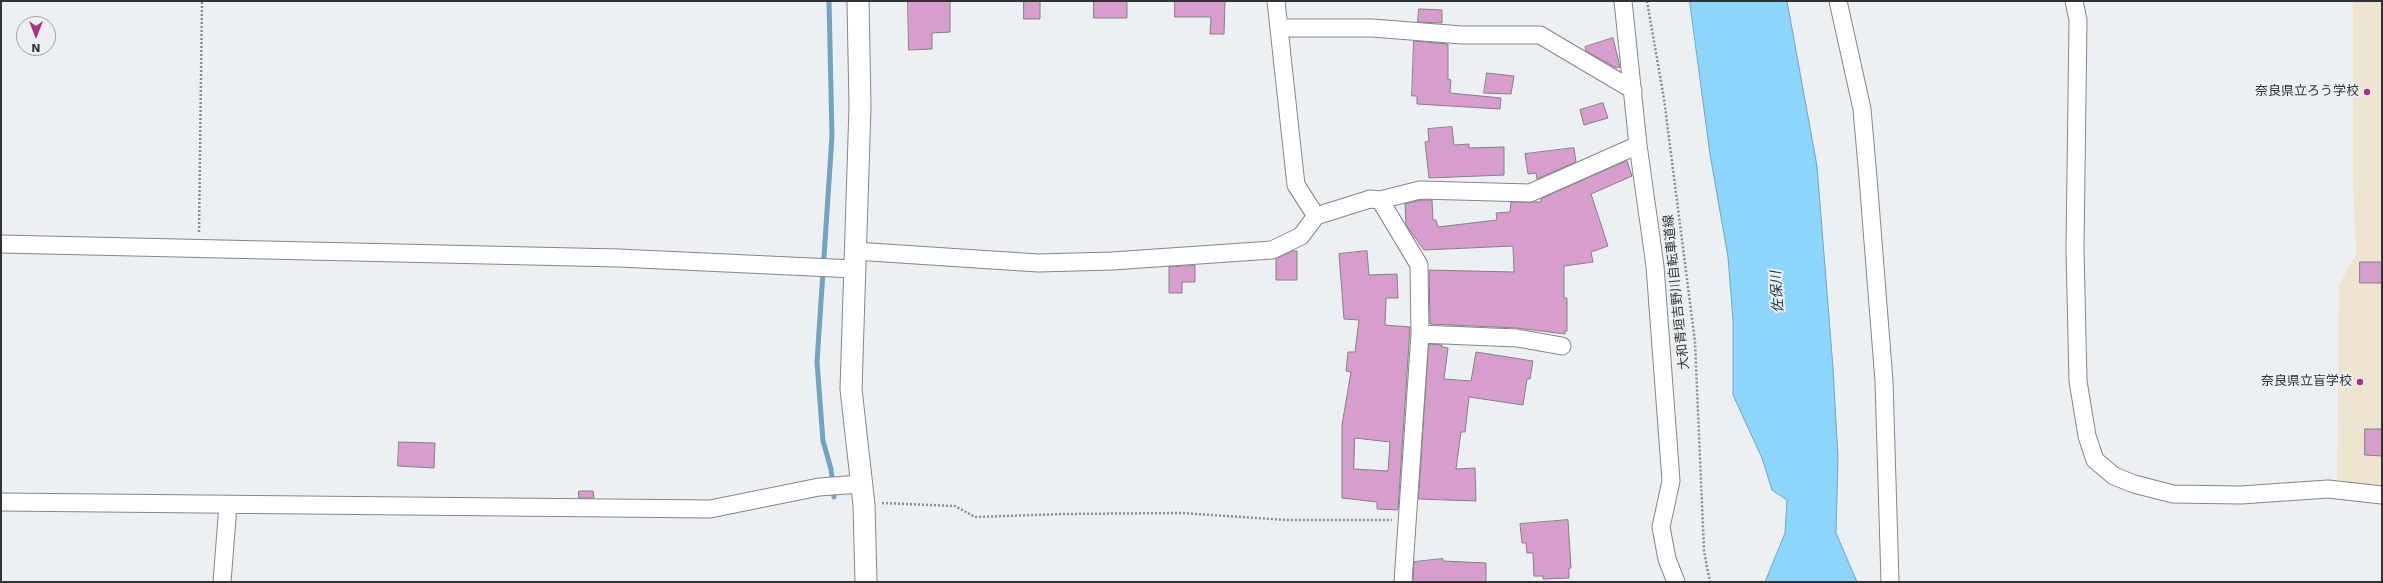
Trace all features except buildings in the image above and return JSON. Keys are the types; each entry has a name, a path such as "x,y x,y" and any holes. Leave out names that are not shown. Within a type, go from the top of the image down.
{"street":[{"path":"858,1 860,107 851,390 864,505 866,582"},
{"path":"1276,1 1296,185 1316,216"},
{"path":"1623,1 1638,145 1655,266 1671,481 1661,527 1667,559 1676,582"},
{"path":"1838,1 1862,109 1884,381 1890,582"},
{"path":"2074,1 2078,20 2074,249 2078,381 2087,436 2095,460 2114,476 2134,484 2173,494 2241,495 2328,489 2382,495"},
{"path":"1279,28 1372,28 1462,35 1540,35 1633,90"},
{"path":"1,244 619,258 1038,263 1112,261 1272,250 1301,236 1316,216 1370,199 1380,200 1420,190 1530,193 1638,145"},
{"path":"1380,200 1419,265 1420,334 1404,582"},
{"path":"1420,334 1517,338 1562,346"},
{"path":"1,502 710,509 819,487 861,484"},
{"path":"222,582 228,505"}],"path":[{"path":"199,248 202,1"},
{"name":"大和青垣吉野川自転車道線","path":"1647,1 1664,99 1695,342 1704,550 1710,582"},
{"path":"864,505 878,502 955,506 975,518 1064,514 1182,513 1286,520 1409,519"}],"shaded area":[{"name":"奈良県立盲学校","path":"2353,1 2382,1 2382,488 2341,485 2337,478 2339,285 2356,254 2353,183"}],"water":[{"name":"佐保川","path":"1690,1 1787,1 1817,166 1833,368 1838,457 1836,533 1857,582 1765,582 1785,533 1787,500 1772,490 1762,458 1733,395 1733,320 1728,257 1710,154"}],"waterway":[{"path":"829,1 832,136 817,362 823,441 831,469 834,497"}],"place":[{"name":"奈良県立ろう学校","path":"2367,92"},
{"name":"奈良県立盲学校","path":"2360,382"}]}
